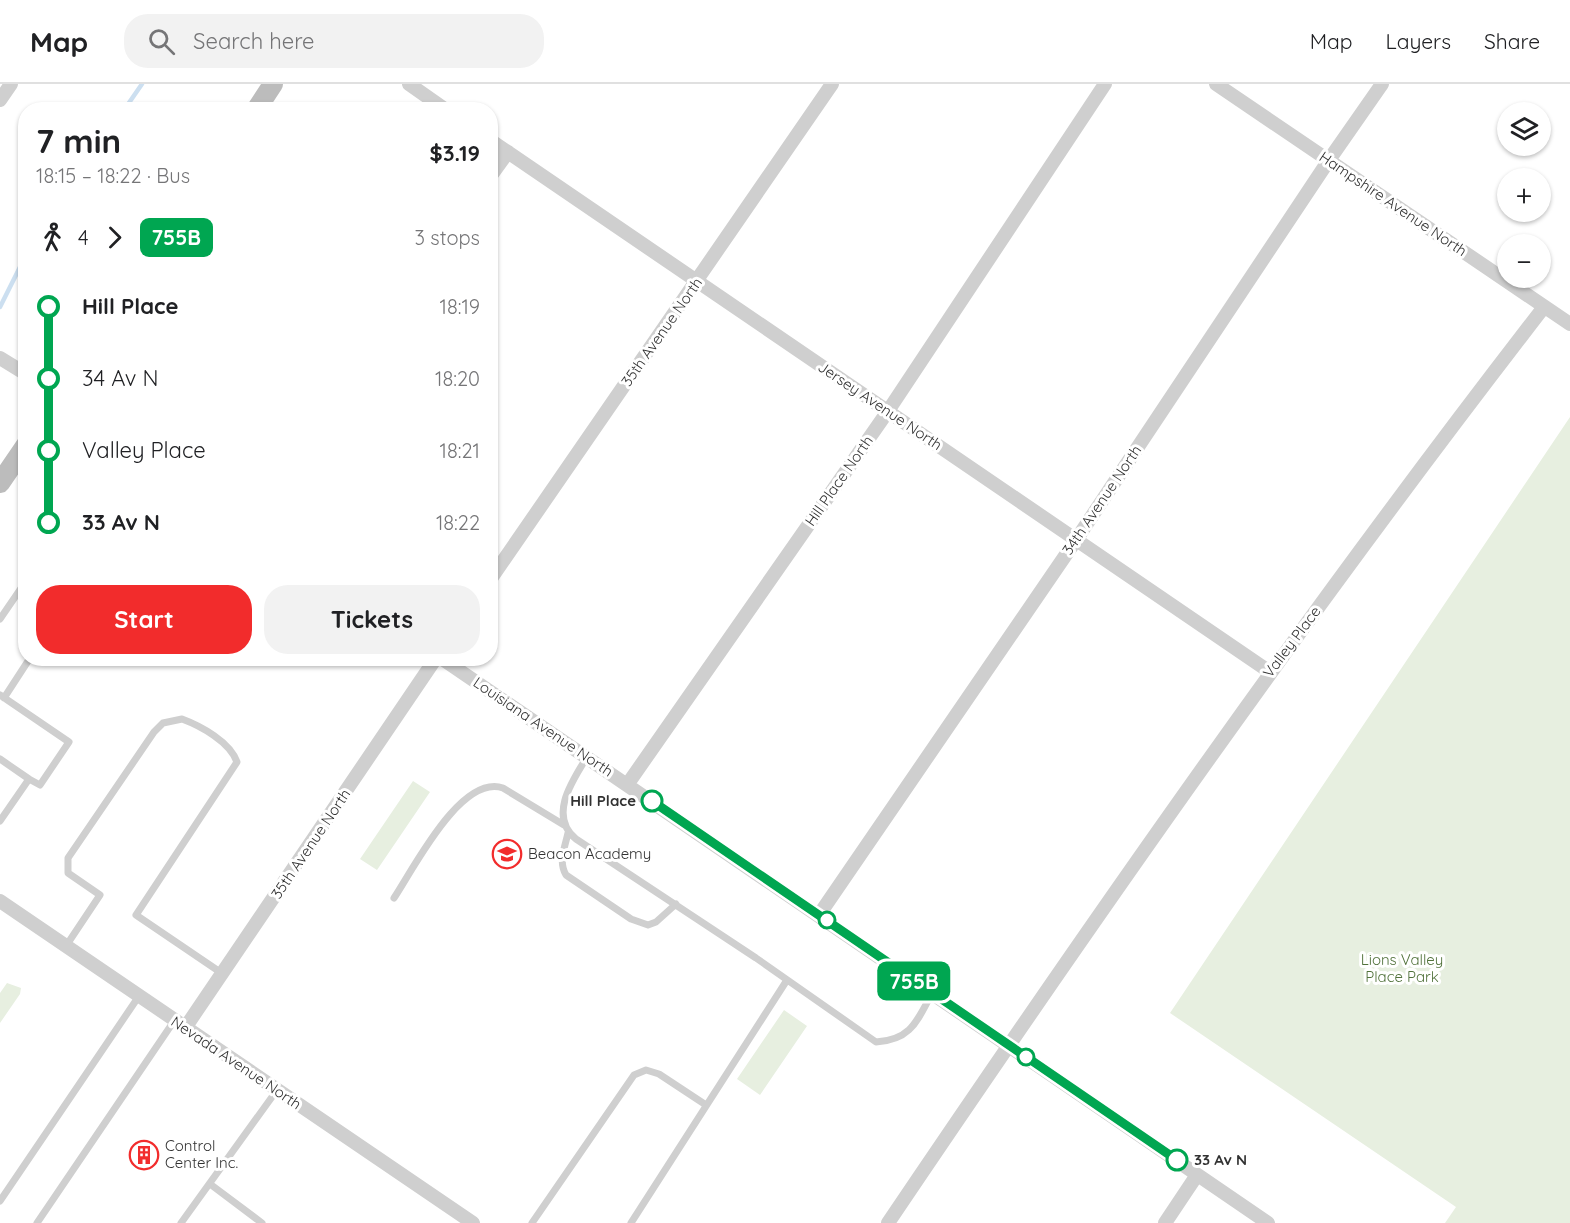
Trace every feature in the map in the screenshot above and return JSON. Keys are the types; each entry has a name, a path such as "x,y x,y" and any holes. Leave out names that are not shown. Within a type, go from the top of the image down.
{"street":[{"path":"0,100 11,84"},
{"path":"261,102 273,84"},
{"path":"409,84 435,102"},
{"path":"814,84 829,88"},
{"name":"Hill Place North","path":"627,785 888,411 1105,84"},
{"name":"Hampshire Avenue North","path":"1216,84 1570,324"},
{"name":"34th Avenue North","path":"819,915 1076,540 1382,84"},
{"name":"35th Avenue North","path":"498,568 829,88"},
{"name":"Jersey Avenue North","path":"498,145 1270,672"},
{"path":"498,166 508,152"},
{"name":"Valley Place","path":"888,1223 1008,1045 1270,672 1544,307"},
{"path":"0,358 18,369"},
{"path":"0,483 18,457"},
{"name":"35th Avenue North","path":"179,1024 223,974 431,666"},
{"name":"Louisiana Avenue North","path":"453,666 1268,1223"},
{"name":"Nevada Avenue North","path":"0,901 473,1223"},
{"path":"1165,1223 1197,1175"}],"lane":[{"path":"0,619 18,593"},
{"path":"0,759 40,785 69,742 2,696 24,666"},
{"path":"66,946 100,895 68,873 68,858 154,732 172,720 190,722 227,746 233,752 237,762 136,915 223,974"},
{"path":"587,757 568,793 563,808 564,825 568,833 676,904 876,1042 898,1039 907,1033 916,1022 932,993"},
{"path":"0,822 29,779"},
{"path":"394,898 448,817 460,802 478,789 496,785 564,825"},
{"path":"0,805 8,810"},
{"path":"568,833 562,857 562,868 566,875 631,919 648,925 656,922 676,904"},
{"path":"631,1223 787,980"},
{"path":"0,1201 139,996"},
{"path":"37,1223 179,1024"},
{"path":"532,1223 634,1075 646,1070 659,1074 706,1106"},
{"path":"181,1223 277,1090"},
{"path":"210,1184 262,1223"}],"green space":[{"name":"Lions Valley Place Park","path":"1570,417 1570,1223 1445,1223 1456,1207 1170,1013"},
{"path":"413,781 430,792 377,870 360,859"},
{"path":"7,983 21,988 20,994 0,1023 0,993"},
{"path":"784,1010 807,1026 760,1095 737,1079"}],"waterway":[{"path":"130,102 142,84"},
{"path":"0,307 18,271"}],"bus line":[{"name":"755B","path":"652,801 1177,1160"}],"place":[{"name":"Hill Place","path":"652,801"},
{"name":"Beacon Academy","path":"507,854"},
{"name":"Control Center Inc.","path":"144,1155"},
{"name":"33 Av N","path":"1177,1160"}]}
